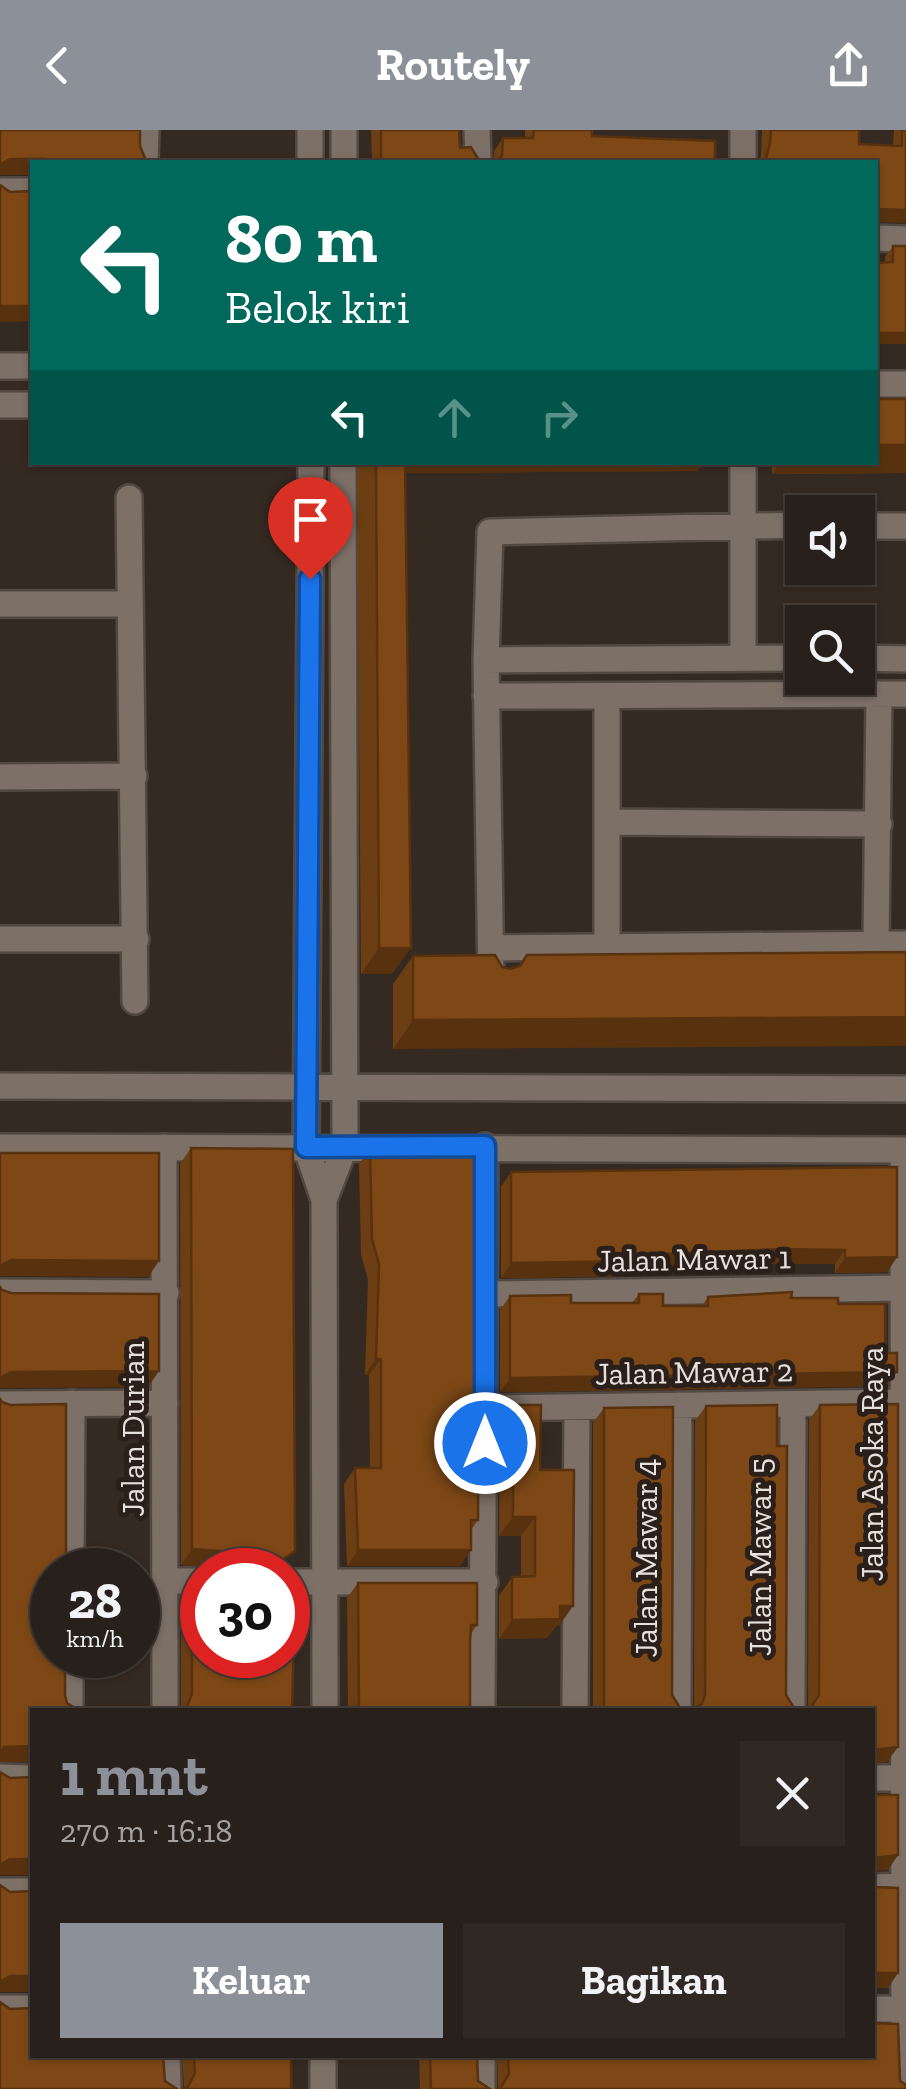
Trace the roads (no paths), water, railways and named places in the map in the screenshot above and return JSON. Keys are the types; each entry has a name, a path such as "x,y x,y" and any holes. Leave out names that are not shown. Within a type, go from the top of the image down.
{"street":[{"path":"146,130 146,160"},
{"path":"310,130 310,160"},
{"path":"344,130 344,160"},
{"path":"477,130 478,160"},
{"path":"743,130 743,160"},
{"path":"0,191 30,191"},
{"path":"878,238 906,239"},
{"path":"0,366 30,366"},
{"path":"878,384 906,384"},
{"path":"0,405 30,405"},
{"path":"311,465 306,1147 324,1200 325,1708"},
{"path":"324,1200 345,1146 343,465"},
{"path":"743,465 743,657"},
{"path":"129,498 135,1001"},
{"path":"491,982 486,660 492,530 785,526"},
{"path":"875,526 906,526"},
{"path":"0,604 130,604"},
{"path":"486,660 785,658"},
{"path":"875,658 906,658"},
{"path":"876,944 878,694"},
{"path":"486,696 906,694"},
{"path":"607,696 607,946"},
{"path":"0,777 134,776"},
{"path":"610,822 879,824"},
{"path":"0,939 136,939"},
{"path":"492,948 906,944"},
{"path":"0,1086 906,1090"},
{"path":"482,1708 485,1146"},
{"path":"0,1147 905,1150"},
{"name":"Jalan Durian","path":"164,1148 166,1708"},
{"name":"Jalan Asoka Raya","path":"904,2089 905,1150"},
{"name":"Jalan Mawar 1","path":"486,1294 904,1288"},
{"path":"0,1292 166,1293"},
{"name":"Jalan Mawar 2","path":"485,1408 905,1402"},
{"path":"71,1548 72,1403"},
{"path":"0,1404 165,1403"},
{"name":"Jalan Mawar 5","path":"792,1708 794,1404"},
{"name":"Jalan Mawar 4","path":"678,1405 678,1708"},
{"path":"574,1708 577,1406"},
{"path":"166,1580 180,1580"},
{"path":"310,1583 485,1582"},
{"path":"70,1678 70,1708"},
{"path":"0,1777 30,1778"},
{"path":"875,1778 904,1778"},
{"path":"875,1886 904,1886"},
{"path":"0,1891 30,1891"},
{"path":"0,2008 30,2008"},
{"path":"875,2009 905,2009"},
{"path":"168,2058 168,2089"},
{"path":"323,2058 323,2089"},
{"path":"482,2058 482,2089"}]}
